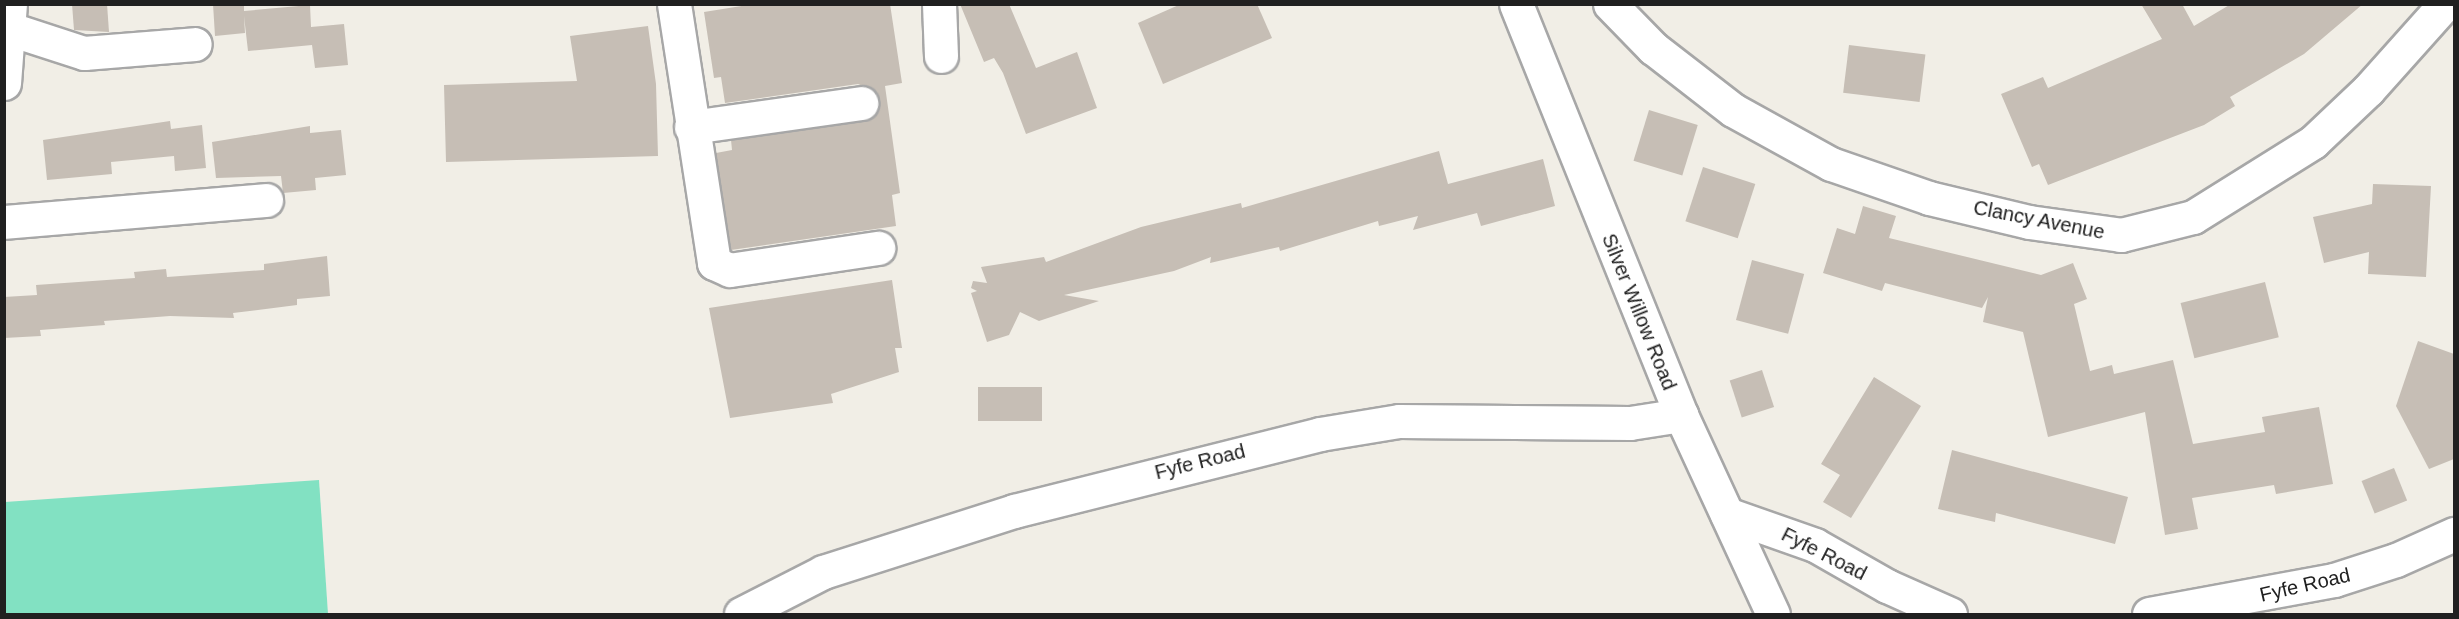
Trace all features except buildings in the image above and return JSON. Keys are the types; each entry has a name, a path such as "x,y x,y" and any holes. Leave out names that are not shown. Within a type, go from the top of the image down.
{"street":[{"path":"674,4 711,257 718,268 878,248"},
{"path":"939,4 941,56"},
{"name":"Silver Willow Road","path":"1516,4 1681,415 1773,615"},
{"name":"Clancy Avenue","path":"1610,4 1653,48 1733,110 1831,164 1929,198 2029,222 2121,235 2193,217 2313,142 2368,90 2445,4"},
{"path":"4,83 10,17 84,53 195,44"},
{"path":"691,128 861,103"},
{"path":"4,222 266,200"},
{"name":"Fyfe Road","path":"741,615 823,572 1014,511 1320,434 1399,421 1620,423 1681,415"},
{"name":"Fyfe Road","path":"1727,514 1815,545 1887,586 1950,615"},
{"name":"Fyfe Road","path":"2149,615 2334,580 2396,560 2454,534"}],"green space":[{"path":"319,480 328,614 5,614 5,502"}]}
